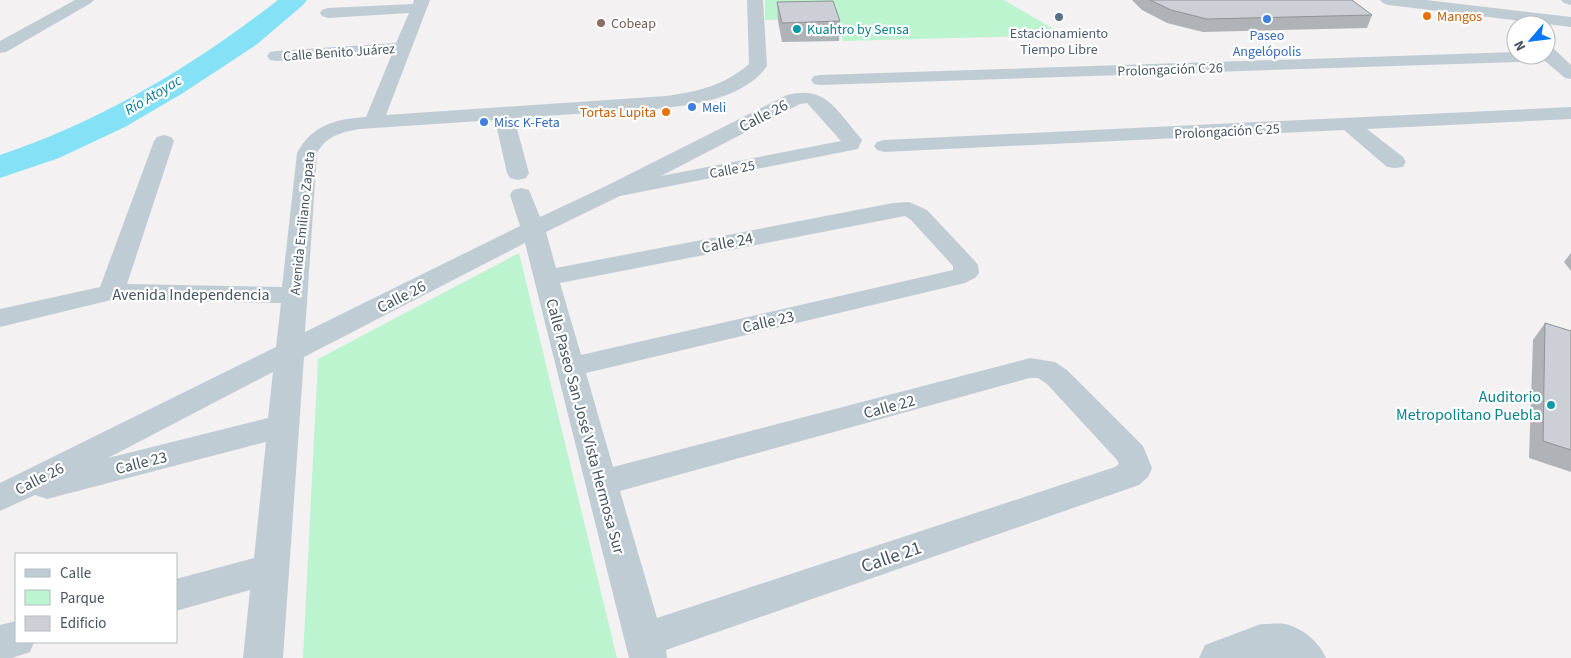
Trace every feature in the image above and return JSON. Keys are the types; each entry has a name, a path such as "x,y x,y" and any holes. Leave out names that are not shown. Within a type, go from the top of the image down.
{"street":[{"path":"0,48 86,0"},
{"name":"Avenida Emiliano Zapata","path":"263,658 307,153 312,142 323,133 340,126 374,121 666,102 703,96 737,84 758,66 760,55 755,24 755,0"},
{"path":"1388,0 1571,22"},
{"path":"1431,0 1462,10"},
{"path":"328,13 420,4 374,121"},
{"path":"1556,33 1571,29"},
{"path":"0,32 29,32"},
{"name":"Calle Benito Juárez","path":"276,56 403,48"},
{"name":"Prolongación C 26","path":"820,80 1506,55"},
{"path":"1556,60 1571,74"},
{"name":"Calle 26","path":"0,498 794,99 803,97 812,98 817,101 852,140 850,145"},
{"name":"Calle Paseo San José Vista Hermosa Sur","path":"503,112 519,184 533,229 646,649"},
{"name":"Prolongación C 25","path":"884,146 1571,114"},
{"path":"1350,125 1395,162"},
{"path":"111,292 164,142"},
{"name":"Calle 25","path":"614,191 850,145"},
{"name":"Calle 23","path":"570,367 956,278 966,274 964,265 919,215 909,209"},
{"name":"Calle 24","path":"546,278 893,210 909,209"},
{"name":"Avenida Independencia","path":"0,318 111,292 295,295"},
{"name":"Calle 22","path":"602,483 1030,368 1045,369 1058,377 1132,455 1136,468"},
{"name":"Calle 23","path":"0,498 283,426"},
{"name":"Calle 21","path":"646,649 1126,476 1136,468"},
{"path":"178,594 270,569"},
{"path":"0,643 15,639"},
{"path":"1219,658 1262,642 1295,650"}],"green space":[{"path":"765,0 1004,0 1064,35 843,41 835,18 765,20"},
{"path":"519,253 617,658 303,658 318,359"}],"building":[{"path":"1150,0 1352,0 1372,15 1207,19 1171,10"},
{"path":"833,1 840,21 782,23 777,2"},
{"path":"1545,323 1571,331 1571,450 1543,441"}],"waterway":[{"name":"Río Atoyac","path":"0,167 47,151 113,120 172,86 246,39 294,0"}],"place":[{"name":"Mangos","path":"1427,16"},
{"name":"Estacionamiento Tiempo Libre","path":"1059,17"},
{"name":"Paseo Angelópolis","path":"1267,19"},
{"name":"Cobeap","path":"601,23"},
{"name":"Kuahtro by Sensa","path":"797,29"},
{"name":"Meli","path":"692,107"},
{"name":"Tortas Lupita","path":"666,112"},
{"name":"Misc K-Feta","path":"484,122"},
{"name":"Auditorio Metropolitano Puebla","path":"1551,405"}]}
